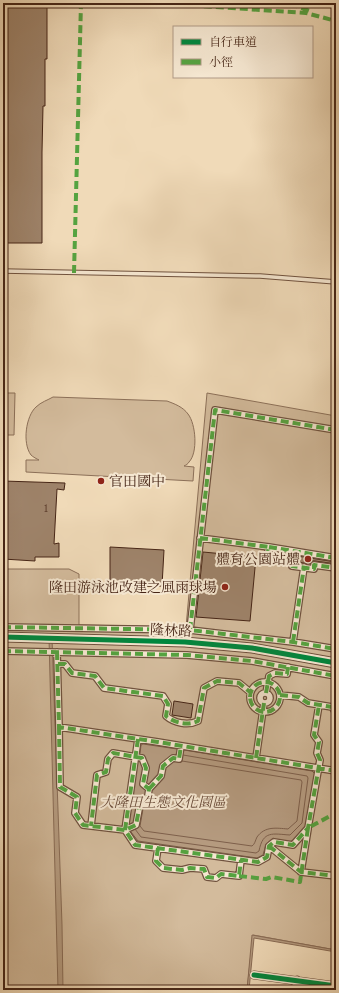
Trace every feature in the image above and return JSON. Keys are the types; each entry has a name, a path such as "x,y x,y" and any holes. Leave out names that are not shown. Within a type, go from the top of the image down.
{"street":[{"path":"190,630 215,410 336,430"},
{"path":"200,538 336,558"},
{"path":"269,547 267,556 293,561 292,566 314,569 314,565 336,568"},
{"path":"292,642 304,567"},
{"path":"3,627 190,630 292,642 336,649"},
{"name":"隆林路","path":"3,637 185,642 252,648 336,663"},
{"path":"3,651 187,655 252,661 336,676"},
{"path":"57,652 60,787 77,798 75,813 83,825 125,830 136,825 140,804 147,802 149,789 162,776 163,766 173,758 179,759 181,746"},
{"path":"58,664 65,664 72,673 95,676 104,688 164,696 168,704 166,716 172,721 192,724 198,721 204,688 217,681 239,683 250,692"},
{"path":"256,758 264,703 260,698 262,693 266,693 269,676 275,673 287,674 288,667"},
{"path":"268,682 276,686 279,690 280,695 278,705 271,712 256,710 253,707 250,692 257,684 268,682"},
{"path":"280,695 299,697 308,704 332,707 336,712"},
{"path":"301,872 320,760 317,753 319,742 314,735 319,705"},
{"path":"59,728 138,739 336,771"},
{"path":"138,739 125,830 135,845 258,862 267,857 269,846 274,842 293,845 308,828"},
{"path":"91,826 97,775 106,772 108,759 113,753 142,758 146,768 143,784 149,789"},
{"path":"269,846 301,872 336,876"},
{"path":"158,848 156,861 162,868 182,870 190,868 204,869 206,877 216,878 221,874 239,876 241,860"},
{"path":"254,975 336,986"},
{"path":"295,990 297,980"}],"lane":[{"path":"3,271 260,276 336,282"}],"green space":[{"path":"3,393 15,393 14,435 3,435"},
{"name":"大隆田生態文化園區","path":"207,393 336,416 336,950 253,935 247,990 3,990 3,569 69,569 79,574 79,625 186,627"},
{"path":"53,397 167,401 184,409 193,424 195,438 192,458 189,463 184,466 194,467 193,481 26,472 26,460 39,460 31,455 28,450 26,430 30,417 38,405"}],"water":[{"path":"49,638 52,638 63,990 58,990"},
{"path":"138,739 319,768 311,828 293,845 274,842 267,857 258,862 135,845 125,830"},
{"path":"252,935 336,950 336,952 254,938 249,990 247,990"}],"building":[{"path":"3,3 47,3 47,59 45,59 45,106 43,106 42,152 42,243 3,243"},
{"path":"3,481 65,483 64,490 57,489 54,544 59,543 59,557 35,557 35,561 3,559"},
{"path":"110,547 164,550 162,586 110,587"},
{"name":"隆田游泳池改建之風雨球場","path":"203,552 256,557 250,621 196,617"},
{"path":"272,552 336,562 336,564 315,561 312,561 310,564 297,562 297,559 294,557"},
{"path":"174,701 193,704 191,718 172,715"}],"marked path":[{"path":"74,273 81,3"},
{"path":"156,3 306,13 336,21"},
{"path":"278,3 294,5 310,11"},
{"path":"336,430 215,410 190,630 293,642 336,649"},
{"path":"200,538 269,547 267,556 293,561 292,566 314,569 314,565 336,568"},
{"path":"269,547 336,558"},
{"path":"293,642 304,567"},
{"path":"3,627 190,630"},
{"path":"3,651 187,655 252,661 336,676"},
{"path":"57,652 59,727 336,771"},
{"path":"58,664 65,664 72,673 95,676 104,688 163,696 168,704 166,716 181,723 194,723 198,721 204,688 217,681 239,683 250,692"},
{"path":"266,693 269,676 275,673 287,674 288,667"},
{"path":"265,682 276,686 280,697 276,708 265,712 254,708 250,697 254,686 265,682"},
{"path":"280,695 299,697 308,703 332,707 336,713"},
{"path":"256,758 264,703"},
{"path":"138,739 125,830 135,845 258,862 267,857 269,846 274,842 293,845 308,828 320,760 317,753 319,742 314,735 319,705"},
{"path":"59,727 60,787 77,797 75,813 83,825 125,830 136,825 140,804 147,802 149,789 143,784 146,768 142,758 113,753 108,759 106,772 97,775 91,826"},
{"path":"149,789 161,776 163,766 173,758 179,759 181,746"},
{"path":"239,876 266,879 272,877 300,882 308,828 332,815 336,816"},
{"path":"269,846 301,872 336,876"},
{"path":"158,848 156,861 163,868 182,870 190,868 204,869 207,877 216,878 221,874 239,876 241,860"}],"cycle path":[{"path":"3,637 185,642 252,648 336,663"},
{"path":"254,975 336,986"}],"place":[{"name":"官田國中","path":"101,481"},
{"name":"體育公園站體","path":"308,559"},
{"name":"隆田游泳池改建之風雨球場","path":"225,587"}]}
